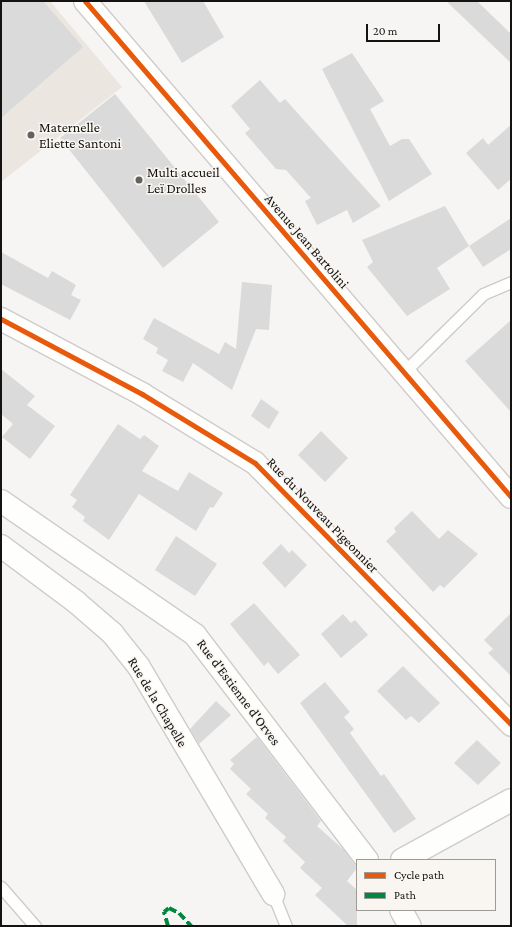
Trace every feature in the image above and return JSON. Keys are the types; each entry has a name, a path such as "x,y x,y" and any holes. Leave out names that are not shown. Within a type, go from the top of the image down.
{"street":[{"name":"Avenue Jean Bartolini","path":"85,1 511,497"},
{"name":"Rue du Nouveau Pigeonnier","path":"1,320 142,394 255,463 511,724"},
{"name":"Rue d'Estienne d'Orves","path":"1,500 195,635 366,859"},
{"name":"Rue de la Chapelle","path":"1,546 76,602 112,632 139,667 273,894"},
{"path":"404,859 511,800"},
{"path":"402,911 410,926"}],"lane":[{"path":"404,372 484,294 511,282"},
{"path":"1,887 35,926"},
{"path":"273,894 286,926"}],"shaded area":[{"name":"Maternelle Eliette Santoni","path":"1,1 50,1 122,87 1,182"}],"building":[{"path":"1,1 43,1 83,47 1,118"},
{"path":"144,1 203,1 224,37 182,63"},
{"path":"446,1 477,1 511,34 511,63"},
{"path":"352,53 384,101 370,109 390,146 402,139 409,139 432,174 389,201 322,69"},
{"path":"260,80 280,103 285,99 381,206 353,223 347,210 317,225 305,201 311,198 286,170 276,169 245,133 250,129 231,106"},
{"name":"Multi accueil Leï Drolles","path":"115,94 219,222 163,268 60,138"},
{"path":"511,125 511,179 498,190 466,153 483,138 488,145"},
{"path":"445,206 469,246 437,268 450,289 407,316 367,267 373,262 362,240"},
{"path":"511,218 511,249 483,267 469,246"},
{"path":"1,252 48,278 52,271 76,285 71,295 81,300 70,320 1,284"},
{"path":"242,282 272,285 269,330 256,329 232,390 193,363 183,382 162,371 168,360 156,353 158,348 143,339 154,318 219,354 225,342 236,349"},
{"path":"511,320 511,412 465,361"},
{"path":"1,369 35,396 27,405 55,426 30,459 2,437 13,424 1,414"},
{"path":"261,399 279,412 269,429 251,416"},
{"path":"118,424 140,439 144,435 159,446 142,471 178,491 189,472 223,493 213,508 210,507 196,531 139,494 109,540 83,521 85,517 72,507 77,500 70,495"},
{"path":"321,431 348,458 325,482 298,455"},
{"path":"412,511 439,539 448,530 478,554 444,588 440,585 433,592 386,541 396,532 394,528"},
{"path":"176,536 217,564 195,596 155,570"},
{"path":"281,544 289,553 292,550 307,565 285,588 262,563"},
{"path":"254,603 300,655 278,674 268,662 264,666 230,624"},
{"path":"511,613 511,676 488,653 493,649 484,640"},
{"path":"343,614 351,623 355,620 368,635 341,658 321,634"},
{"path":"403,666 440,703 419,723 411,716 406,720 377,691"},
{"path":"325,682 350,712 344,717 354,729 350,733 381,776 384,774 416,819 394,833 300,703"},
{"path":"216,701 231,715 199,744 190,729"},
{"path":"257,737 321,821 317,826 344,850 356,867 356,869 347,881 356,889 357,926 348,926 315,895 322,888 300,868 305,862 283,841 286,837 265,818 268,814 246,794 251,789 230,769 234,764 230,760"},
{"path":"477,740 501,763 478,785 454,763"}],"marked path":[{"path":"168,926 164,912 169,908 179,913 191,926"}],"cycle path":[{"path":"85,1 511,497"},
{"path":"1,319 142,394 255,463 511,724"}],"place":[{"name":"Maternelle Eliette Santoni","path":"31,135"},
{"name":"Multi accueil Leï Drolles","path":"139,180"}]}
